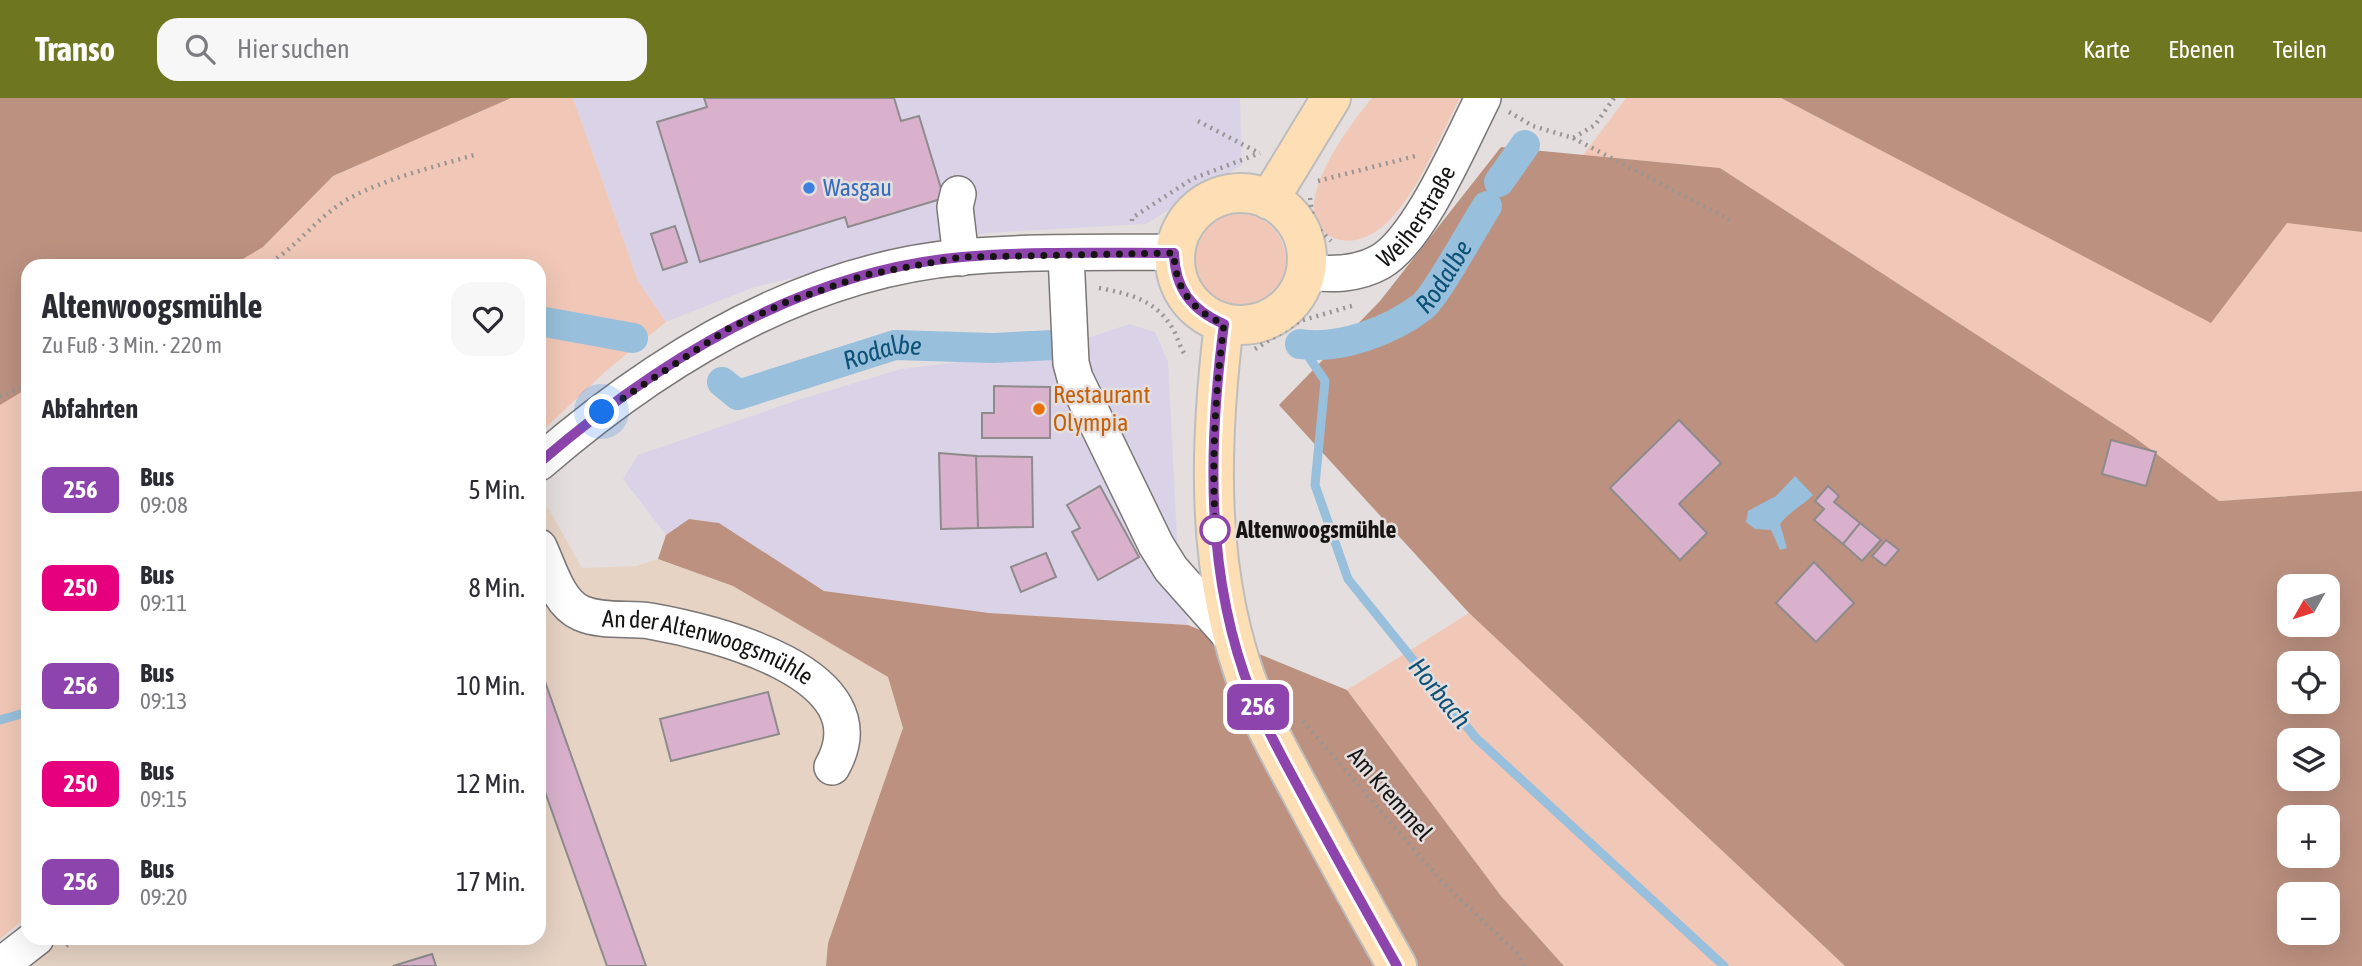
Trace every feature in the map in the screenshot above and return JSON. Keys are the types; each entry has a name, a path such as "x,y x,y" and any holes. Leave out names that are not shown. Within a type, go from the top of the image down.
{"main road":[{"path":"1269,200 1287,166 1331,98"},
{"path":"1234,193 1269,200 1284,209 1303,238 1306,272 1298,292 1276,315 1245,326 1224,324 1207,316 1186,296 1175,271 1174,253 1178,235 1200,206 1234,193"},
{"path":"1224,324 1213,428 1212,480 1216,536 1234,640 1252,695 1279,752 1397,966"}],"street":[{"name":"Weiherstraße","path":"1306,272 1333,275 1380,262 1402,243 1420,217 1483,98"},
{"path":"958,194 956,207 961,257"},
{"path":"546,458 635,389 728,329 830,286 877,272 961,257 1174,253"},
{"path":"1066,255 1071,363 1075,378 1156,545 1171,569 1234,640"},
{"name":"An der Altenwoogsmühle","path":"546,562 563,597 580,613 667,625 745,647 803,673 819,685 834,702 844,744 832,767"},
{"path":"0,966 27,945"}],"path":[{"path":"1483,98 1533,126 1573,138 1734,222"},
{"path":"1573,138 1595,125 1614,98"},
{"path":"1198,121 1287,166 1310,199 1314,224 1319,232 1336,244"},
{"path":"1134,296 1132,218 1192,179 1457,148"},
{"path":"276,259 316,222 351,198 474,155"},
{"path":"0,397 21,387"},
{"name":"Am Kremmel","path":"1297,714 1443,883 1517,953 1525,966"}],"shaded area":[{"path":"0,98 511,98 333,176 263,247 243,259 21,259 21,392 0,405"},
{"path":"511,98 573,98 638,281 666,322 606,371 546,427 546,259 242,259 263,247 333,176"},
{"path":"573,98 1240,98 1242,165 1146,224 987,233 754,287 666,322 638,281"},
{"path":"1372,98 1460,98 1426,167 1406,201 1394,215 1367,237 1349,241 1337,239 1320,228 1314,212 1316,192 1336,148"},
{"path":"1626,98 1781,98 2211,322 2287,222 2362,232 2362,491 2219,501 2134,437 1720,168 1583,155"},
{"path":"1781,98 2362,98 2362,232 2287,223 2211,323"},
{"path":"1501,147 1720,168 2134,437 2219,501 2362,491 2362,966 1845,966 1469,613 1279,405 1380,301"},
{"path":"1238,213 1256,217 1272,227 1282,243 1286,261 1282,279 1272,295 1256,305 1238,309 1220,305 1204,295 1194,279 1190,261 1194,243 1204,227 1220,217"},
{"name":"Altenwoogsmühle","path":"1129,324 1155,332 1168,362 1178,557 1188,625 989,613 824,591 719,523 689,519 666,535 623,479 638,455 798,400 901,369 1053,350"},
{"path":"21,383 21,922 0,939 0,395"},
{"path":"546,508 582,568 636,566 658,559 733,586 888,677 903,728 828,943 826,966 0,966 27,945 546,945"},
{"path":"689,519 719,523 824,591 989,613 1188,625 1347,690 1501,896 1564,966 826,966 828,943 903,728 888,677 733,586 658,559 666,535"},
{"path":"1469,613 1845,966 1564,966 1501,896 1347,690"}],"water":[{"path":"1795,476 1813,495 1780,524 1787,548 1780,550 1771,530 1755,529 1746,522 1748,511 1776,496"}],"building":[{"name":"Wasgau","path":"704,98 894,98 901,121 919,116 944,198 848,227 845,217 700,262 657,122 707,107"},
{"path":"675,226 687,262 663,270 651,234"},
{"path":"994,386 1050,387 1050,438 982,438 982,413 994,413"},
{"path":"1679,420 1721,463 1679,504 1707,533 1680,560 1610,488"},
{"path":"2111,440 2156,452 2146,486 2102,474"},
{"path":"939,453 976,456 978,528 941,529"},
{"path":"976,456 1032,457 1033,527 978,528"},
{"path":"1100,486 1139,557 1098,580 1072,532 1080,528 1067,505"},
{"path":"1828,486 1839,496 1834,502 1860,523 1843,544 1814,520 1824,509 1815,501"},
{"path":"1860,523 1881,540 1862,561 1843,544"},
{"path":"1886,540 1899,550 1885,566 1872,556"},
{"path":"1046,553 1056,577 1021,592 1011,567"},
{"path":"1814,562 1854,603 1816,642 1776,603"},
{"path":"546,684 646,966 607,966 546,795"},
{"path":"768,692 779,734 671,761 660,719"},
{"path":"432,954 436,966 393,966"}],"waterway":[{"name":"Rodalbe","path":"1499,182 1525,145"},
{"name":"Rodalbe","path":"1300,344 1331,344 1364,337 1395,324 1422,307 1487,206"},
{"name":"Rodalbe","path":"546,322 633,338"},
{"name":"Horbach","path":"1300,344 1325,381 1315,485 1348,579 1476,738 1724,966"},
{"name":"Rodalbe","path":"722,382 738,395 895,345 993,348 1054,345"},
{"name":"Rodalbe","path":"0,720 21,714"}],"bus line":[{"name":"256","path":"546,457 602,412 728,329 784,303 830,286 865,275 961,257 1174,253 1175,271 1181,289 1192,304 1207,316 1224,324 1213,428 1212,480 1216,536 1234,640 1252,695 1279,752 1397,966"}],"place":[{"name":"Wasgau","path":"809,188"},
{"name":"Restaurant Olympia","path":"1039,409"},
{"name":"Altenwoogsmühle","path":"1215,530"}],"route":[{"path":"602,412 728,329 784,303 865,275 961,257 1174,253 1175,271 1181,289 1192,304 1207,316 1224,324 1213,428 1212,480 1216,536 1215,530"}]}
